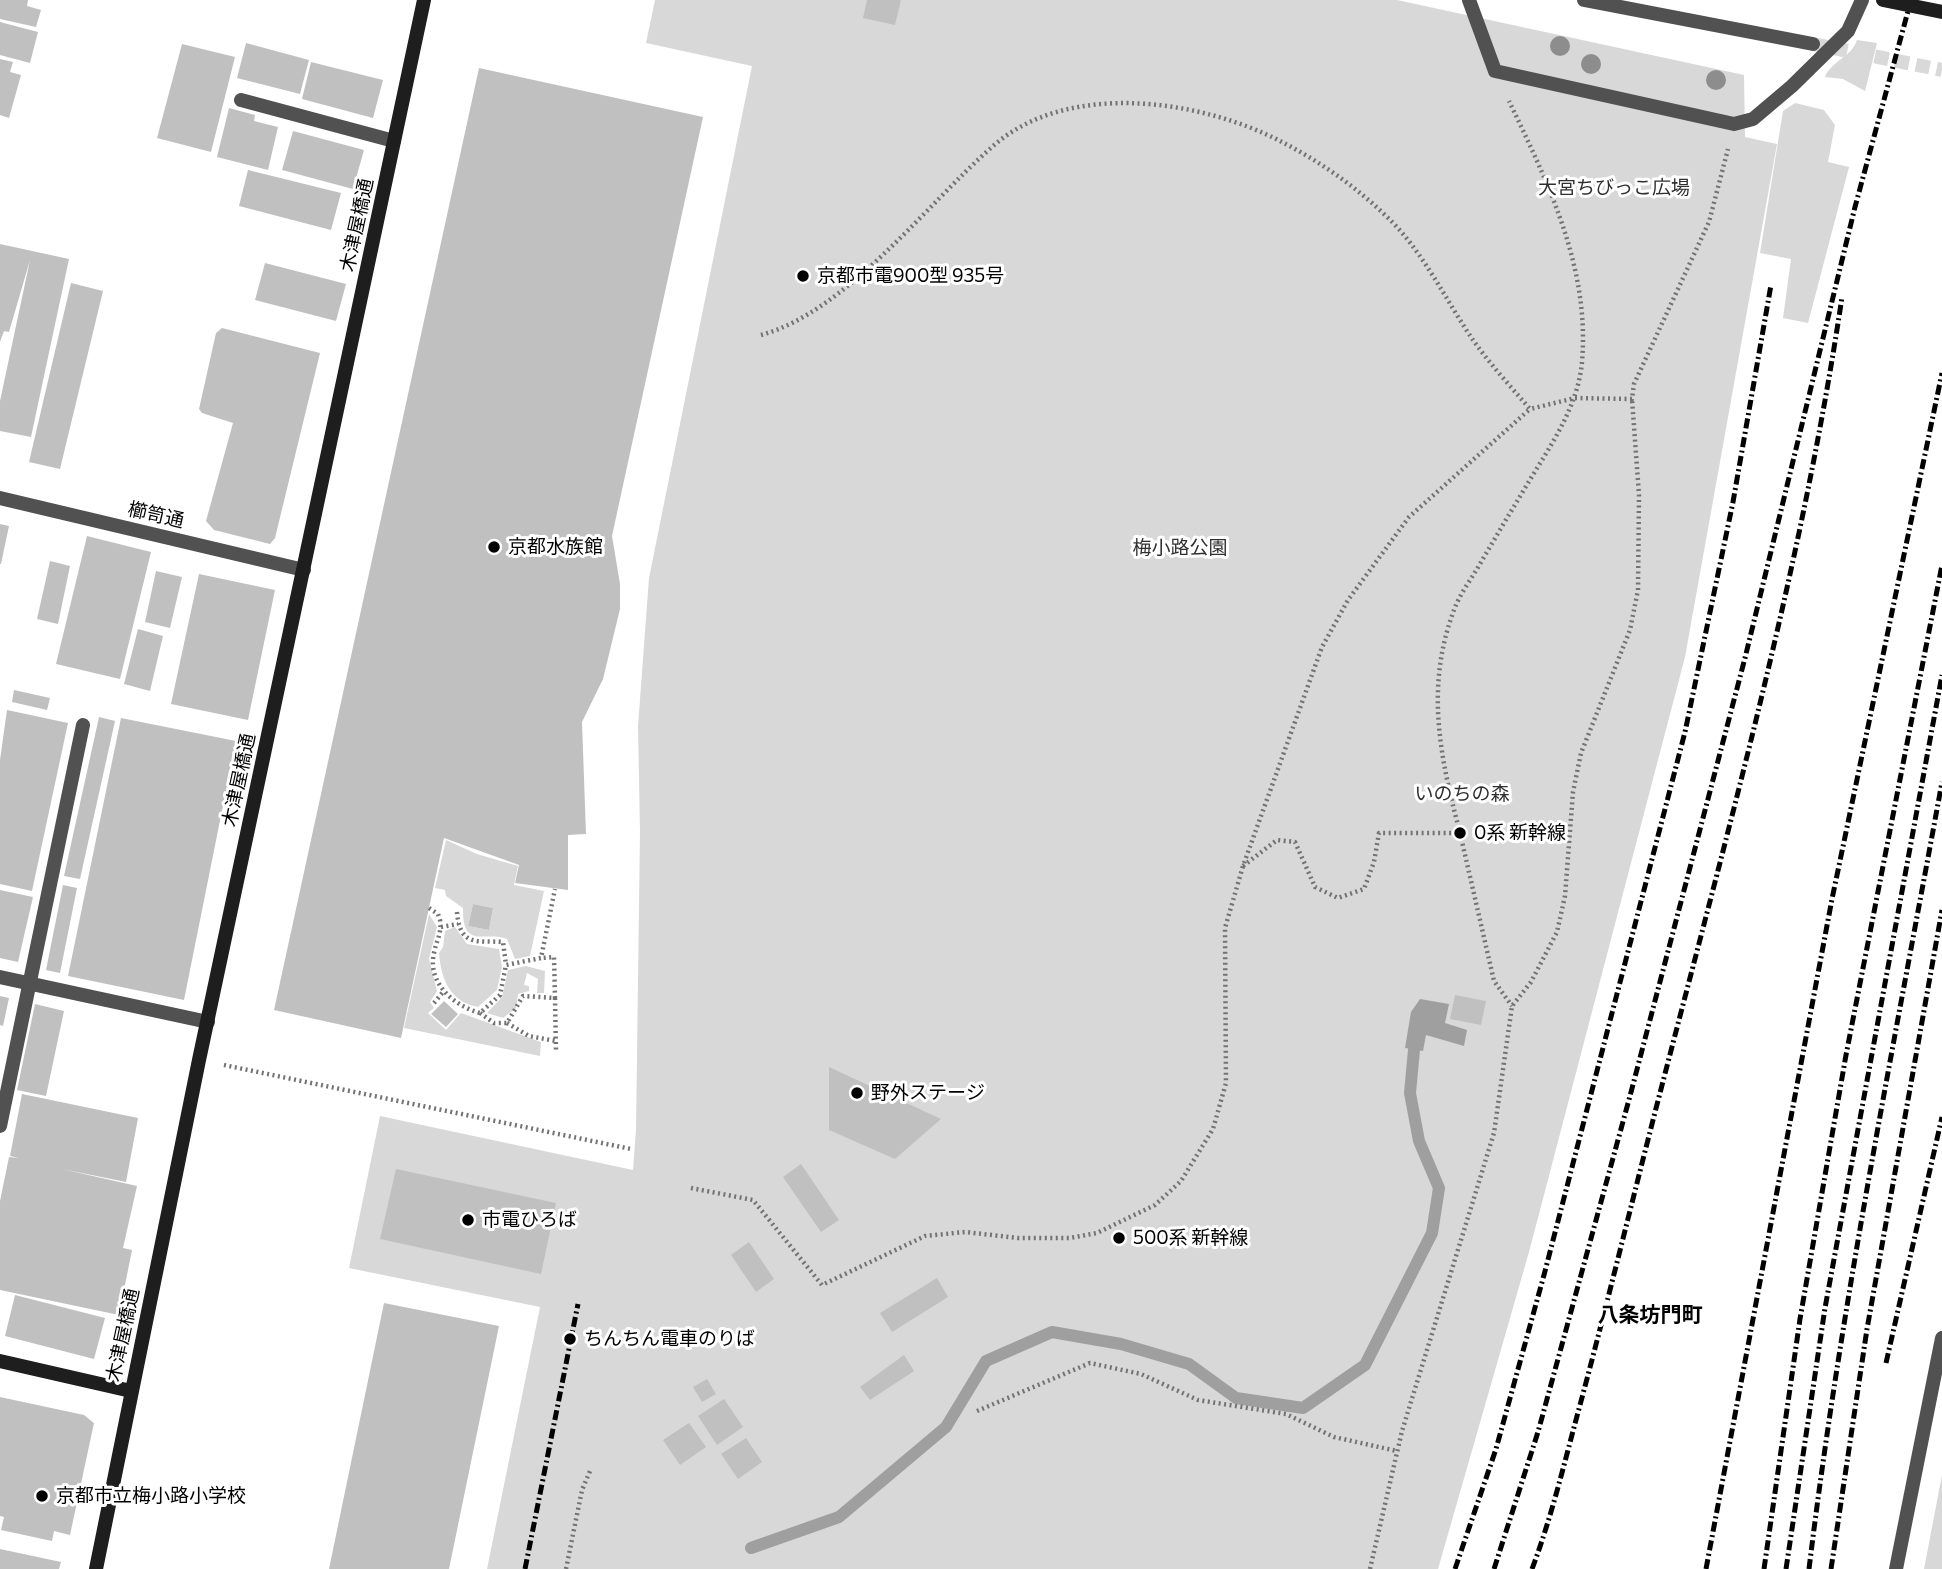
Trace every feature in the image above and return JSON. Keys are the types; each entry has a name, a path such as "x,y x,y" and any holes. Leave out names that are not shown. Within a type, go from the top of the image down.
{"street":[{"name":"木津屋橋通","path":"96,1569 199,1060 424,0"},
{"path":"1469,0 1495,71 1734,124 1753,119 1792,86 1848,31 1862,0"},
{"path":"1584,0 1813,44"},
{"path":"1883,0 1942,12"},
{"path":"241,100 394,141"},
{"name":"櫛笥通","path":"0,498 303,570"},
{"path":"0,1126 83,725"},
{"path":"0,977 208,1022"},
{"path":"1896,1569 1942,1338"},
{"path":"0,1362 131,1391"}],"path":[{"path":"1495,71 1554,196 1572,252 1580,315 1582,362 1575,398 1554,440 1455,607 1443,643 1436,683 1442,764 1494,981 1512,1006"},
{"path":"761,335 786,328 848,286 994,144 1029,123 1068,106 1161,105 1218,117 1280,141 1337,175 1377,208 1428,268 1474,342 1530,409"},
{"path":"1370,1569 1397,1451 1494,1133 1512,1006 1531,982 1557,932 1565,896 1573,792 1581,753 1618,665 1633,617 1638,590 1639,495 1632,400 1634,384 1709,222 1734,124"},
{"path":"691,1188 753,1200 822,1285 925,1236 965,1232 1018,1238 1070,1238 1097,1233 1155,1205 1181,1181 1200,1154 1221,1107 1226,1083 1226,928 1243,866 1322,647 1348,600 1409,517 1530,409 1575,398 1632,400"},
{"path":"1243,866 1277,840 1295,842 1315,887 1338,898 1364,889 1374,862 1378,833 1460,833"},
{"path":"541,958 555,889"},
{"path":"429,908 438,914 441,927 434,963 443,992 460,1006 480,1013 494,1023 507,1023 529,1036 556,1041"},
{"path":"457,912 458,924 469,939 477,943 503,943 506,965 500,995 480,1013"},
{"path":"441,927 458,924"},
{"path":"506,965 554,957 556,1053"},
{"path":"434,1003 443,992"},
{"path":"507,1023 523,996 555,998"},
{"path":"199,1060 631,1149"},
{"path":"977,1411 1090,1363 1141,1374 1198,1400 1286,1414 1334,1437 1397,1451"},
{"path":"566,1569 582,1490 590,1471"}],"green space":[{"name":"梅小路公園","path":"655,0 1397,0 1744,75 1745,137 1777,144 1685,657 1529,1252 1438,1569 487,1569 540,1307 349,1268 380,1116 633,1170 636,1130 640,831 638,726 649,578 752,66 646,43"},
{"path":"1857,40 1877,43 1865,91 1843,79 1825,77"},
{"path":"1795,103 1824,110 1835,125 1828,162 1849,167 1808,323 1783,318 1791,259 1760,253 1783,111"},
{"path":"446,840 477,854 518,866 514,885 544,891 530,956 515,959 507,939 471,934 466,930 463,908 446,896 445,890 435,888","holes":["473,904 493,908 489,930 468,926"]},
{"path":"429,914 437,927 429,959 437,991 430,1002 434,1008 428,1013 446,1030 461,1013 541,1042 540,1056 404,1028"},
{"path":"455,927 467,944 499,949 502,967 497,990 478,1007 454,995 442,972 439,953 443,947 445,931"},
{"path":"526,966 545,971 544,993 537,993 538,979 527,973 524,985 529,986 529,991 518,994 516,1008 503,1018 487,1013 502,997 508,970"},
{"path":"1942,1475 1942,1569 1924,1569"}],"shaded area":[{"path":"1420,999 1449,1004 1445,1023 1467,1030 1464,1046 1426,1035 1423,1051 1405,1048 1411,1012"}],"building":[{"path":"0,0 28,0 27,6 41,10 36,27 0,19"},
{"path":"867,0 901,0 895,25 863,18"},
{"path":"0,22 38,32 30,63 0,55"},
{"path":"246,43 309,60 300,94 237,78"},
{"path":"182,44 235,57 211,152 157,138"},
{"path":"0,59 13,62 10,72 21,75 9,118 0,115"},
{"path":"311,62 383,80 373,118 302,99"},
{"name":"京都水族館","path":"479,68 703,117 612,536 620,584 620,609 603,679 582,722 586,834 568,835 568,890 515,883 519,865 444,838 401,1038 274,1010"},
{"path":"229,108 255,115 254,121 278,127 268,170 217,157"},
{"path":"293,131 364,150 353,189 282,170"},
{"path":"248,170 341,193 331,230 239,206"},
{"path":"0,244 69,259 31,437 0,431 0,401 30,260 9,332 4,331 0,342"},
{"path":"265,263 346,284 336,321 255,300"},
{"path":"71,283 103,291 60,469 29,462"},
{"path":"222,328 320,353 275,538 270,544 214,530 206,521 233,423 202,413 199,409 216,333"},
{"path":"0,524 9,526 1,564 0,564"},
{"path":"87,536 151,552 120,679 56,664"},
{"path":"50,561 70,566 58,624 37,619"},
{"path":"156,571 182,577 170,628 145,622"},
{"path":"199,574 275,590 248,720 171,704"},
{"path":"138,629 163,636 150,691 124,684"},
{"path":"14,690 50,698 47,710 12,702"},
{"path":"7,710 68,723 32,891 0,884 0,760"},
{"path":"99,717 115,721 80,879 64,876"},
{"path":"121,718 236,741 184,1000 68,976"},
{"path":"63,885 77,888 60,973 46,970"},
{"path":"0,890 33,897 18,962 0,958"},
{"path":"473,904 493,908 489,930 468,926"},
{"path":"1455,995 1486,1001 1481,1025 1450,1019"},
{"path":"0,996 9,998 3,1026 0,1025"},
{"path":"444,1001 458,1014 446,1027 431,1014"},
{"path":"35,1004 64,1011 46,1096 17,1090"},
{"name":"野外ステージ","path":"829,1067 941,1119 895,1159 829,1130"},
{"path":"22,1094 138,1118 126,1182 62,1169 137,1186 123,1248 132,1250 119,1315 0,1290 0,1201 9,1157 19,1158 10,1156"},
{"path":"801,1164 839,1220 821,1232 783,1177"},
{"name":"市電ひろば","path":"396,1169 556,1203 541,1274 380,1239"},
{"path":"749,1242 774,1279 756,1292 731,1255"},
{"path":"937,1278 948,1297 892,1332 880,1313"},
{"path":"15,1295 105,1318 94,1359 5,1336"},
{"path":"384,1303 499,1326 449,1569 329,1569"},
{"path":"904,1355 914,1371 870,1400 860,1387"},
{"path":"707,1379 716,1394 702,1402 693,1387"},
{"name":"京都市立梅小路小学校","path":"0,1397 84,1415 94,1423 70,1535 54,1531 52,1541 1,1530 4,1517 0,1516"},
{"path":"724,1399 743,1427 717,1445 698,1416"},
{"path":"689,1423 706,1447 680,1465 663,1440"},
{"path":"746,1438 762,1462 738,1479 721,1454"},
{"path":"0,1549 61,1562 59,1569 0,1569"}],"waterway":[{"path":"751,1548 839,1517 946,1427 986,1361 1052,1332 1121,1344 1189,1364 1236,1398 1303,1408 1365,1365 1432,1233 1439,1188 1419,1141 1410,1093 1414,1050"}],"tunnel":[{"path":"1813,44 1942,70"}],"railway":[{"path":"1494,1569 1538,1432 1630,1096 1745,658 1855,207 1911,0"},
{"path":"1455,1569 1496,1449 1544,1275 1685,732 1733,502 1771,285"},
{"path":"1532,1569 1552,1508 1590,1366 1762,697 1806,498 1842,297"},
{"path":"1706,1569 1832,899 1942,373"},
{"path":"1764,1569 1800,1319 1846,1055 1942,565"},
{"path":"1786,1569 1825,1308 1942,675"},
{"path":"1809,1569 1852,1273 1942,782"},
{"path":"1831,1569 1867,1329 1942,910"},
{"path":"1886,1363 1942,1117"},
{"path":"525,1569 578,1304"}],"place":[{"name":"京都市電900型 935号","path":"803,276"},
{"name":"京都水族館","path":"494,547"},
{"name":"0系 新幹線","path":"1460,833"},
{"name":"野外ステージ","path":"857,1093"},
{"name":"市電ひろば","path":"468,1220"},
{"name":"500系 新幹線","path":"1119,1238"},
{"name":"ちんちん電車のりば","path":"570,1339"},
{"name":"京都市立梅小路小学校","path":"42,1496"}],"district":[{"name":"八条坊門町","path":"1650,1315"}],"park label":[{"name":"大宮ちびっこ広場","path":"1614,188"},
{"name":"いのちの森","path":"1462,794"}]}
